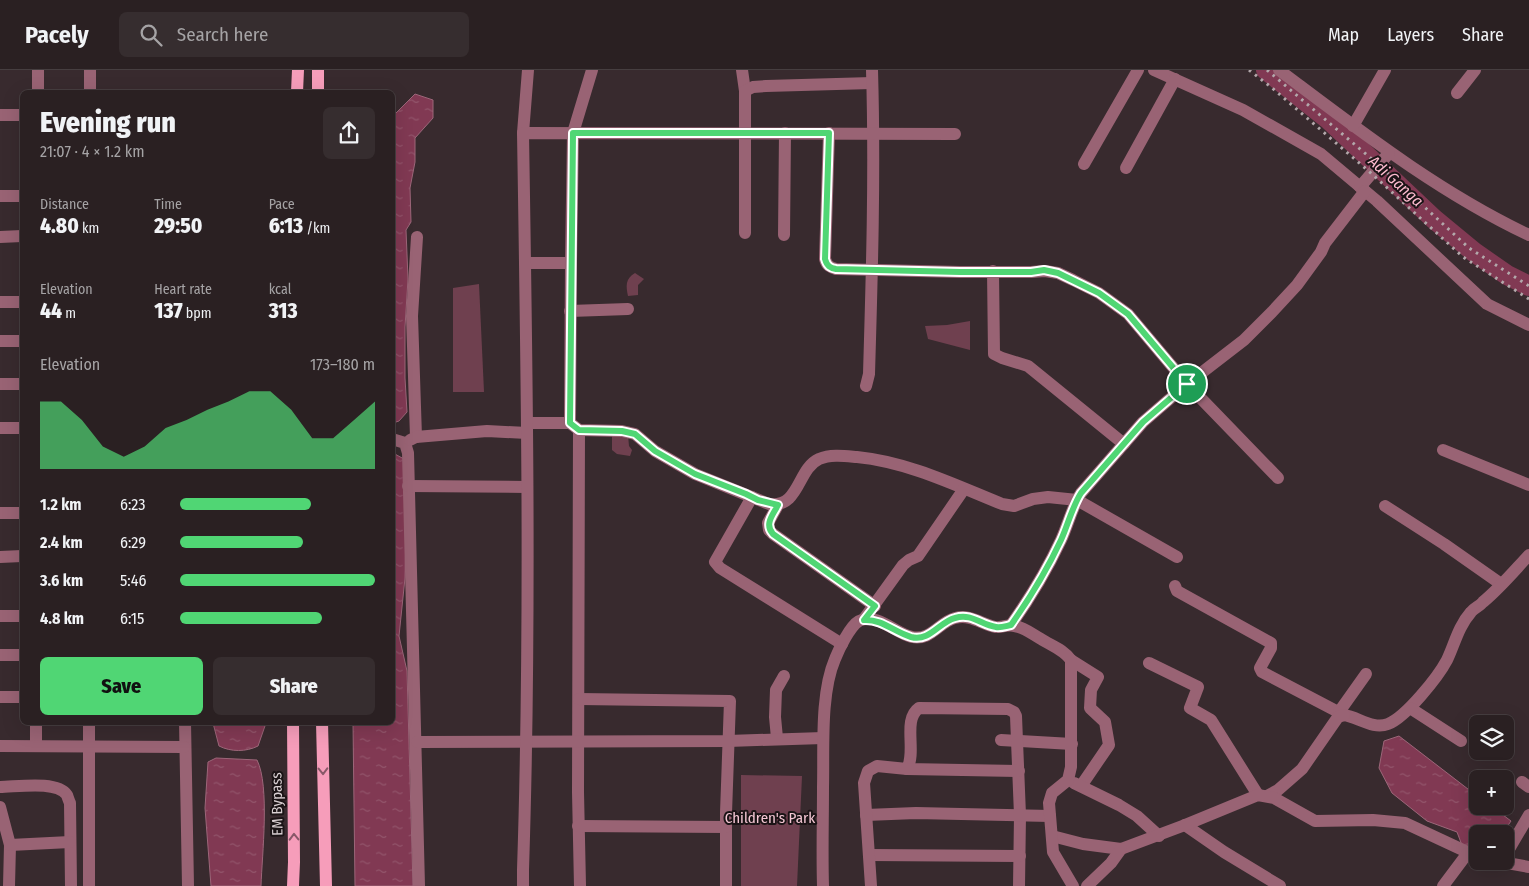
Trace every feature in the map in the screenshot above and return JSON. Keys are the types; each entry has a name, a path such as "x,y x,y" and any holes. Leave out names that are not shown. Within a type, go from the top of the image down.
{"main road":[{"path":"297,90 298,70"},
{"path":"318,70 318,90"},
{"name":"EM Bypass","path":"293,725 293,886"},
{"path":"322,725 326,886"}],"street":[{"path":"38,70 38,90"},
{"path":"90,70 90,90"},
{"path":"523,886 526,743 527,428 523,133 528,70"},
{"path":"580,886 581,868 578,826 579,699 570,311 573,133 592,70"},
{"path":"742,70 745,91 745,233"},
{"path":"1084,164 1138,70"},
{"path":"1154,70 1243,110 1320,154 1362,189 1487,304 1529,325"},
{"path":"1279,70 1389,153 1498,219 1529,233"},
{"path":"1353,126 1385,70"},
{"path":"1457,92 1475,70"},
{"path":"745,91 753,87 872,76 872,269 869,374 866,386"},
{"path":"1126,168 1175,79"},
{"path":"0,115 20,115"},
{"path":"523,133 955,134"},
{"path":"784,235 785,133"},
{"path":"829,133 825,259 831,268 960,272 1031,272 1044,270 1058,273 1099,293 1128,314 1187,384 1278,478"},
{"path":"1011,625 1047,569 1077,500 1143,422 1187,384 1244,340 1297,285 1362,189 1389,153"},
{"path":"0,196 20,196"},
{"path":"0,237 20,236"},
{"path":"417,237 412,316 411,440 408,453 408,486 417,742 419,886"},
{"path":"525,263 571,263"},
{"path":"993,271 994,354 1028,366 1124,444"},
{"path":"0,302 20,302"},
{"path":"570,311 628,309"},
{"path":"0,341 20,341"},
{"path":"0,384 20,384"},
{"path":"395,439 411,440 487,431 574,426 622,431 635,434 655,451 695,474 768,504 778,505 784,503 793,494 818,459 842,455 881,460 927,473 1002,504 1014,506 1033,499 1048,497 1077,500 1177,557"},
{"path":"0,428 20,428"},
{"path":"1443,450 1529,485"},
{"path":"408,486 527,487"},
{"path":"864,620 903,565 918,556 964,489"},
{"path":"752,497 715,562 720,568 842,644"},
{"path":"778,505 768,522 769,530 875,606"},
{"path":"1385,506 1501,584"},
{"path":"0,513 20,512"},
{"path":"0,556 20,556"},
{"path":"1175,586 1177,591 1271,643 1271,648 1260,668 1262,672 1342,714 1353,716 1368,724 1386,725 1399,718 1410,708 1447,660 1456,634 1471,611 1483,603 1529,556"},
{"path":"1518,567 1529,575"},
{"path":"0,616 20,616"},
{"path":"823,886 823,738 828,679 846,636 858,622 873,619 911,637 922,637 931,634 944,623 965,616 994,627 1011,625 1033,633 1040,639 1058,647 1071,660 1098,678 1091,690 1090,708 1105,722 1110,745 1081,786"},
{"path":"0,655 20,655"},
{"path":"1071,660 1072,767 1068,780 1052,793 1049,804 1053,852 1072,886"},
{"path":"1149,663 1198,687 1190,708 1211,720 1262,796 1284,803 1314,821 1373,820 1405,823 1469,854"},
{"path":"1052,836 1083,844 1121,849 1278,790 1302,769 1342,714 1366,674"},
{"path":"777,738 775,717 776,690 784,676"},
{"path":"0,697 20,698"},
{"path":"579,699 730,701 726,886"},
{"path":"907,769 911,758 911,718 919,708 1008,709 1014,712 1016,716 1019,771 1019,886"},
{"path":"1410,708 1461,741"},
{"path":"36,725 36,746"},
{"path":"89,725 90,886"},
{"path":"185,725 188,886"},
{"path":"417,742 526,743 823,738"},
{"path":"1001,740 1072,744"},
{"path":"0,746 184,747"},
{"path":"871,886 864,783 868,771 877,766 907,769 1019,771"},
{"path":"1068,780 1132,812 1159,836"},
{"path":"0,788 47,786 59,789 67,795 70,803 71,886"},
{"path":"0,807 10,846 9,886"},
{"path":"866,815 916,813 1050,816"},
{"path":"1514,839 1529,815"},
{"path":"1185,825 1224,852 1280,886"},
{"path":"578,826 726,827"},
{"path":"10,846 70,842"},
{"path":"1087,886 1121,849"},
{"path":"870,855 1020,856"},
{"path":"1443,886 1469,858"},
{"path":"1514,863 1529,867"}],"green space":[{"path":"635,273 644,279 638,285 638,295 628,296 627,283 629,278"},
{"path":"479,284 484,392 453,392 453,288"},
{"path":"970,321 970,350 928,339 925,326"},
{"path":"612,434 628,435 629,446 632,450 630,456 617,454 612,450"},
{"name":"Children's Park","path":"741,775 802,776 797,886 741,886"}],"water":[{"path":"415,94 433,100 433,118 415,138 415,162 410,188 411,222 406,230 408,279 405,327 405,378 407,412 399,421 395,422 395,114"},
{"path":"395,454 404,459 405,578 399,636 407,671 413,886 355,886 353,725 395,725"},
{"path":"214,725 265,725 258,746 239,751 219,746"},
{"path":"1399,736 1469,790 1469,815 1503,815 1511,821 1508,825 1469,825 1469,850 1463,848 1457,832 1427,821 1392,793 1379,768 1384,741"},
{"path":"216,758 257,760 261,772 264,803 261,886 211,886 205,808 208,762"}],"waterway":[{"name":"Adi Ganga","path":"1266,70 1329,120 1434,219 1474,252 1507,275 1529,286"}],"railway":[{"path":"1249,70 1372,174 1463,257 1529,299"},
{"path":"1267,70 1380,166 1469,248 1529,286"}],"route":[{"path":"573,133 829,133 825,259 831,268 960,272 1031,272 1044,270 1058,273 1099,293 1128,314 1187,384 1143,422 1081,493 1047,569 1011,625 994,627 965,616 954,618 944,623 931,634 922,637 911,637 873,619 864,620 875,606 769,530 768,522 778,505 768,504 695,474 655,451 635,434 622,431 579,430 570,423 573,133"}]}
